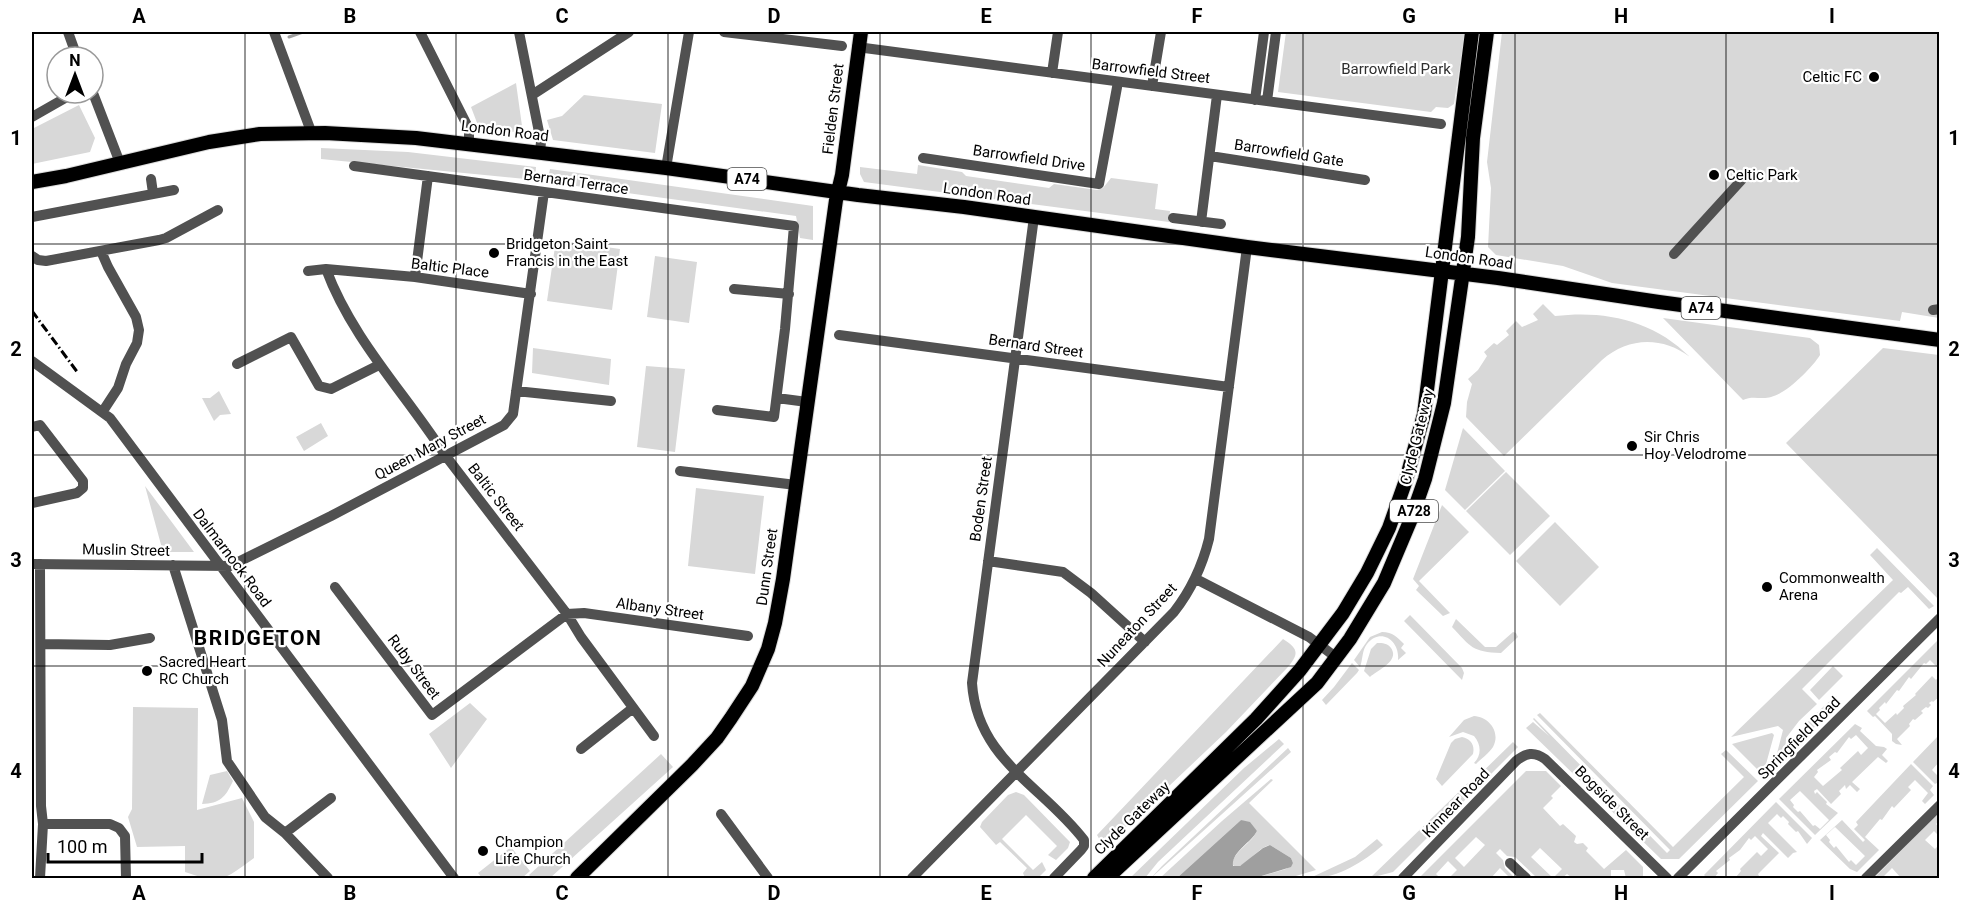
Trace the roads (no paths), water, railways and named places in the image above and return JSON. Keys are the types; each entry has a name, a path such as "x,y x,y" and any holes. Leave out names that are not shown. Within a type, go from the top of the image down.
{"main road":[{"name":"Fielden Street","path":"839,191 857,47 861,32"},
{"name":"Clyde Gateway","path":"1094,879 1256,719 1300,670 1343,613 1367,573 1397,508 1424,414 1472,32"},
{"name":"Clyde Gateway","path":"1107,879 1317,683 1337,658 1384,583 1426,478 1444,403 1464,274 1473,138 1487,32"},
{"name":"London Road","path":"32,182 234,137 260,134 386,135 666,168 1940,340"},
{"name":"Dunn Street","path":"577,879 717,738 752,686 768,649 776,623 839,191"}],"street":[{"path":"274,32 312,134"},
{"path":"420,32 469,129 469,144"},
{"path":"519,32 541,142 540,152"},
{"path":"532,95 629,32"},
{"path":"666,168 688,32"},
{"path":"724,32 842,46"},
{"path":"1052,73 1058,32"},
{"path":"1152,86 1161,32"},
{"path":"1255,100 1264,32"},
{"path":"1267,101 1276,32"},
{"name":"Barrowfield Street","path":"857,47 1441,124"},
{"name":"Barrowfield Drive","path":"923,158 1099,184 1118,82"},
{"path":"1201,222 1217,95"},
{"path":"32,117 53,105"},
{"path":"98,105 120,163"},
{"name":"Barrowfield Gate","path":"1210,156 1365,180"},
{"name":"Bernard Terrace","path":"354,166 794,226 789,294"},
{"path":"1674,254 1747,174"},
{"path":"415,277 428,176"},
{"path":"151,179 153,193"},
{"path":"32,216 174,190"},
{"name":"Queen Mary Street","path":"220,566 230,566 331,516 504,425 513,414 544,192"},
{"path":"32,256 46,261 166,238 218,210"},
{"name":"Boden Street","path":"1034,217 972,674 977,712 987,736 1016,772 1084,840 1083,848 1054,879"},
{"path":"1173,218 1221,224"},
{"name":"Nuneaton Street","path":"912,879 1174,612 1196,579 1203,564 1209,539 1247,247"},
{"path":"101,251 136,317 139,330 137,343 126,364 118,388 103,411"},
{"name":"Baltic Place","path":"308,271 326,269 415,277 531,294"},
{"name":"Baltic Street","path":"326,269 335,294 379,364 429,429 445,455 567,614 581,637 654,736"},
{"path":"717,410 774,417 777,398 789,294 734,289"},
{"name":"Bernard Street","path":"839,335 1229,387"},
{"path":"237,364 291,337 319,386 331,388 379,364"},
{"name":"Dalmarnock Road","path":"32,361 103,411 113,421 454,879"},
{"path":"516,391 610,401"},
{"path":"777,398 807,402"},
{"path":"32,427 40,425 82,481 83,488 77,493 32,503"},
{"path":"680,471 796,485"},
{"path":"988,561 1063,572 1090,592 1145,642"},
{"path":"36,564 40,644 36,695 41,806 40,879"},
{"name":"Muslin Street","path":"36,564 220,566"},
{"path":"173,566 222,720 227,761 265,817 285,832 328,879"},
{"path":"1196,579 1320,644 1337,658"},
{"name":"Ruby Street","path":"335,587 432,715 567,614"},
{"name":"Albany Street","path":"567,614 585,614 748,636"},
{"name":"Springfield Road","path":"1678,879 1940,618"},
{"path":"40,644 110,645 150,638"},
{"path":"581,749 633,708"},
{"name":"Kinnear Road","path":"1403,879 1516,761 1525,755 1533,754"},
{"name":"Bogside Street","path":"1533,754 1545,759 1667,879"},
{"path":"285,832 331,798"},
{"path":"1866,879 1940,805"},
{"path":"721,814 768,879"},
{"path":"39,828 110,824 119,828 125,836 126,879"},
{"path":"1510,862 1526,879"}],"waterway":[{"path":"289,37 303,32"}],"railway":[{"path":"32,311 78,373"}],"place":[{"name":"Celtic FC","path":"1874,77"},
{"name":"Celtic Park","path":"1714,175"},
{"name":"Bridgeton Saint Francis in the East","path":"494,253"},
{"name":"Sir Chris Hoy Velodrome","path":"1632,446"},
{"name":"Commonwealth Arena","path":"1767,587"},
{"name":"Sacred Heart RC Church","path":"147,671"},
{"name":"Champion Life Church","path":"483,851"}],"district":[{"name":"BRIDGETON","path":"258,638"}],"park label":[{"name":"Barrowfield Park","path":"1396,69"}]}
